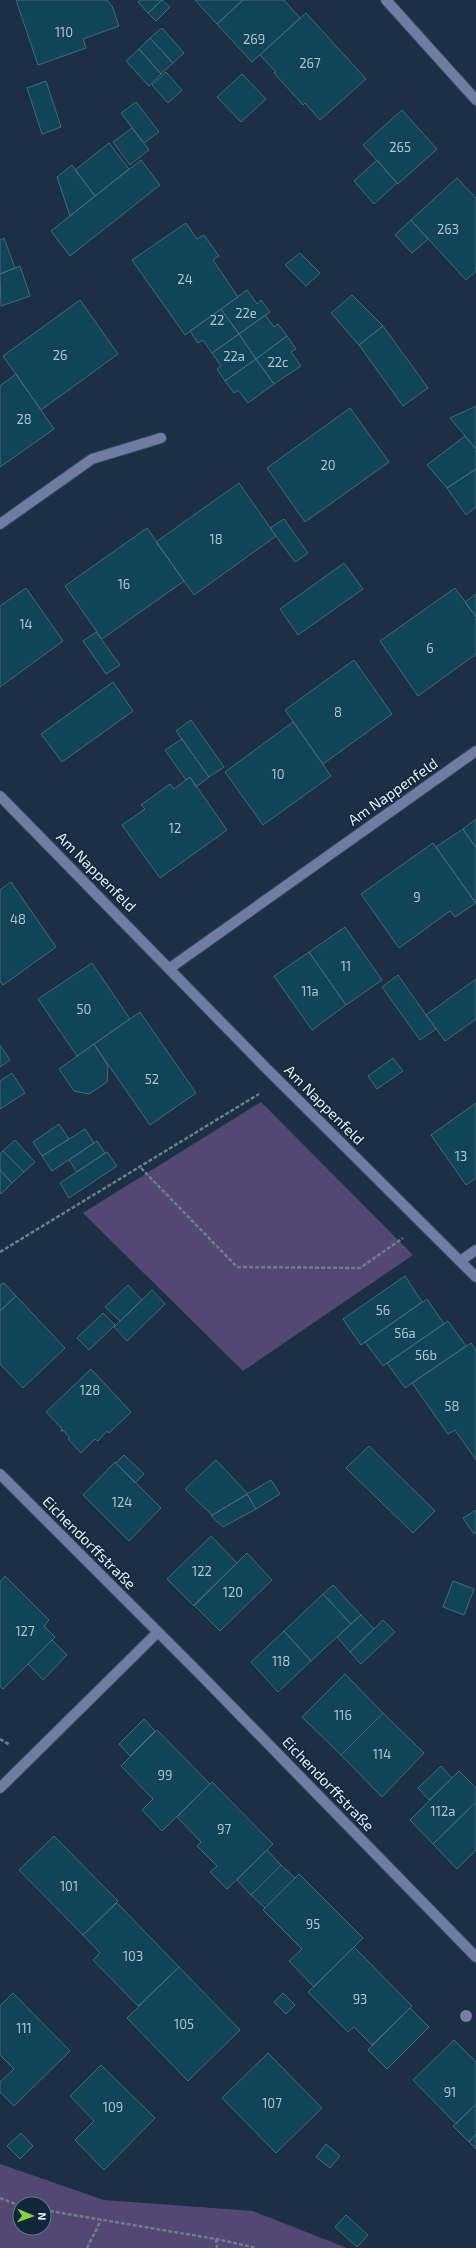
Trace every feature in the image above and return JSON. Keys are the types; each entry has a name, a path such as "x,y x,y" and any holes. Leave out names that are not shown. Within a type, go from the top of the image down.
{"street":[{"path":"386,0 476,100"},
{"path":"0,524 92,459 161,438"},
{"name":"Am Nappenfeld","path":"170,968 476,751"},
{"name":"Am Nappenfeld","path":"0,796 280,1082 476,1277"},
{"path":"460,1261 476,1250"},
{"name":"Eichendorffstraße","path":"0,1474 158,1632 476,1957"},
{"path":"0,1788 158,1632"}],"path":[{"path":"0,1252 141,1168 280,1082"},
{"path":"141,1168 238,1267 360,1268 423,1224"},
{"path":"0,2198 12,2203"},
{"path":"52,2211 216,2239 257,2248"},
{"path":"87,2248 101,2220"},
{"path":"216,2239 217,2248"}],"shaded area":[{"path":"261,1102 413,1255 243,1371 83,1213"},
{"path":"0,2164 104,2200 253,2211 347,2248 0,2248"}],"building":[{"path":"16,0 107,0 112,6 119,26 83,39 86,48 38,65"},
{"path":"141,0 162,0 148,13 138,2"},
{"path":"162,0 170,7 156,21 148,13"},
{"path":"195,0 243,0 217,24"},
{"path":"243,0 284,0 300,18 252,62 217,24"},
{"path":"306,13 366,79 320,120 305,103 303,105 260,55"},
{"path":"162,28 184,53 173,63 150,38"},
{"path":"150,38 173,63 161,74 139,49"},
{"path":"139,49 161,74 149,86 126,61"},
{"path":"166,72 182,90 168,103 152,85"},
{"path":"242,74 266,99 241,122 217,97"},
{"path":"46,81 61,127 42,134 27,88"},
{"path":"136,102 159,132 144,143 121,113"},
{"path":"402,110 437,149 398,184 363,145"},
{"path":"132,128 149,150 130,165 113,142"},
{"path":"109,143 129,169 95,196 75,170"},
{"path":"141,160 160,185 70,256 51,231"},
{"path":"377,160 397,183 374,204 354,181"},
{"path":"72,165 95,196 70,216 57,177"},
{"path":"457,178 476,198 476,271 466,280 411,220"},
{"path":"411,220 428,239 412,253 395,235"},
{"path":"186,223 197,239 204,235 219,256 213,260 238,297 185,335 132,260"},
{"path":"4,238 15,268 0,274 0,240"},
{"path":"300,253 320,273 306,286 285,265"},
{"path":"20,266 30,296 1,306 0,274"},
{"path":"247,290 257,304 261,300 270,312 239,334 221,309"},
{"path":"352,295 383,326 359,345 331,313"},
{"path":"80,300 118,354 41,410 3,356"},
{"path":"221,309 239,334 212,353 203,340 198,343 190,331"},
{"path":"265,315 274,327 278,324 287,336 256,359 239,334"},
{"path":"383,326 428,388 403,406 359,345"},
{"path":"239,334 256,359 225,381 217,369 221,366 212,353"},
{"path":"287,336 296,349 291,352 301,366 274,384 256,359"},
{"path":"256,359 274,384 248,403 238,390 234,393 225,381"},
{"path":"16,374 54,429 0,467 0,386"},
{"path":"476,406 476,449 450,418"},
{"path":"350,408 389,462 305,522 267,468"},
{"path":"465,436 476,449 476,469 447,488 427,465"},
{"path":"476,469 476,507 466,515 447,488"},
{"path":"239,483 276,536 194,595 156,542"},
{"path":"284,519 308,553 295,562 270,528"},
{"path":"147,528 184,581 102,639 65,586"},
{"path":"344,563 363,589 298,635 280,609"},
{"path":"26,588 63,641 0,687 0,606"},
{"path":"455,588 476,617 476,654 418,696 380,641"},
{"path":"476,594 476,617 465,602"},
{"path":"96,632 120,665 106,674 83,641"},
{"path":"354,660 392,714 323,764 285,710"},
{"path":"113,682 133,711 62,762 41,734"},
{"path":"191,720 224,767 209,777 176,731"},
{"path":"293,722 331,776 263,825 225,772"},
{"path":"182,739 209,777 196,787 190,777 186,780 165,750"},
{"path":"190,777 227,830 160,878 122,825 145,809 141,805 170,784 174,789"},
{"path":"476,819 476,848 463,829"},
{"path":"463,829 476,848 476,899 474,901 436,847"},
{"path":"433,843 476,903 455,917 450,911 399,948 361,894"},
{"path":"11,882 56,947 3,985 0,981 0,890"},
{"path":"345,927 382,980 346,1005 309,952"},
{"path":"309,952 346,1005 312,1030 274,976"},
{"path":"92,963 130,1019 77,1056 38,999"},
{"path":"398,975 436,1029 420,1040 382,987"},
{"path":"476,979 476,1019 445,1041 426,1015"},
{"path":"140,1012 196,1093 150,1125 94,1044"},
{"path":"94,1044 108,1066 107,1082 89,1094 74,1091 59,1069"},
{"path":"0,1045 10,1060 0,1067"},
{"path":"393,1058 403,1071 377,1089 368,1076"},
{"path":"12,1073 25,1093 0,1109 0,1081"},
{"path":"476,1103 476,1178 466,1185 431,1135"},
{"path":"59,1124 69,1139 42,1156 33,1142"},
{"path":"85,1129 94,1143 52,1171 42,1156"},
{"path":"15,1140 35,1162 24,1172 3,1151"},
{"path":"97,1141 105,1153 77,1172 69,1160"},
{"path":"3,1151 24,1172 12,1183 0,1170 0,1154"},
{"path":"107,1152 117,1166 69,1198 60,1183"},
{"path":"0,1170 12,1183 1,1194 0,1193"},
{"path":"405,1276 422,1302 361,1345 343,1319"},
{"path":"4,1283 16,1296 0,1311 0,1285"},
{"path":"128,1285 142,1300 120,1321 105,1307"},
{"path":"152,1290 165,1304 127,1341 114,1327"},
{"path":"16,1296 65,1348 23,1388 0,1364 0,1311"},
{"path":"427,1299 444,1324 383,1366 365,1342"},
{"path":"103,1313 115,1325 89,1350 77,1338"},
{"path":"448,1321 466,1346 405,1388 387,1363"},
{"path":"471,1343 476,1351 476,1460 455,1430 448,1434 412,1383"},
{"path":"91,1369 131,1412 109,1433 107,1431 98,1441 95,1439 81,1453 68,1439 70,1438 63,1430 61,1432 62,1429 46,1412"},
{"path":"369,1446 435,1511 413,1533 346,1468"},
{"path":"124,1455 144,1474 135,1483 116,1463"},
{"path":"216,1460 248,1494 212,1515 185,1489"},
{"path":"115,1462 161,1508 129,1541 83,1495"},
{"path":"271,1480 280,1494 256,1509 247,1494"},
{"path":"247,1494 256,1509 223,1527 211,1516"},
{"path":"476,1510 476,1532 474,1534 463,1518"},
{"path":"211,1536 237,1563 194,1606 167,1579"},
{"path":"247,1553 272,1580 220,1631 194,1605"},
{"path":"5,1576 49,1620 44,1626 55,1637 3,1689 0,1686 0,1582"},
{"path":"453,1581 474,1589 464,1615 443,1607"},
{"path":"333,1585 361,1615 351,1624 323,1594"},
{"path":"323,1594 351,1624 311,1661 284,1631"},
{"path":"361,1615 374,1629 350,1652 337,1637"},
{"path":"383,1620 395,1632 361,1664 350,1652"},
{"path":"284,1631 311,1661 278,1692 251,1662"},
{"path":"52,1640 67,1655 43,1680 28,1664"},
{"path":"345,1674 383,1713 341,1755 302,1717"},
{"path":"383,1713 424,1753 382,1797 341,1755"},
{"path":"144,1719 155,1731 130,1756 119,1744"},
{"path":"157,1730 210,1784 162,1831 142,1810 153,1799 121,1766"},
{"path":"441,1766 452,1778 429,1800 418,1788"},
{"path":"459,1771 476,1788 476,1802 433,1844 410,1820"},
{"path":"212,1782 273,1844 227,1889 210,1872 217,1866 197,1846 201,1842 177,1817"},
{"path":"476,1802 476,1850 457,1869 433,1844"},
{"path":"54,1836 118,1901 83,1935 19,1870"},
{"path":"267,1850 281,1865 251,1895 237,1880"},
{"path":"281,1865 295,1878 265,1908 251,1895"},
{"path":"299,1874 363,1938 314,1987 289,1961 302,1949 263,1910"},
{"path":"117,1903 179,1967 138,2006 93,1960 100,1953 83,1935"},
{"path":"354,1947 412,2006 372,2045 354,2027 348,2032 308,1992"},
{"path":"179,1967 240,2030 188,2081 127,2018"},
{"path":"13,1993 70,2051 14,2106 0,2092 0,2082 14,2069 0,2055 0,2006"},
{"path":"283,1993 295,2005 286,2014 274,2002"},
{"path":"410,2008 429,2027 387,2069 368,2050"},
{"path":"454,2040 476,2062 476,2104 456,2124 413,2080"},
{"path":"268,2053 322,2108 276,2153 222,2098"},
{"path":"101,2065 155,2118 104,2170 75,2140 94,2121 70,2096"},
{"path":"476,2104 476,2134 469,2142 453,2126"},
{"path":"21,2133 33,2146 20,2159 7,2146"},
{"path":"476,2134 476,2149 469,2142"},
{"path":"326,2144 340,2156 330,2168 316,2157"},
{"path":"346,2215 368,2235 357,2247 335,2227"}]}
